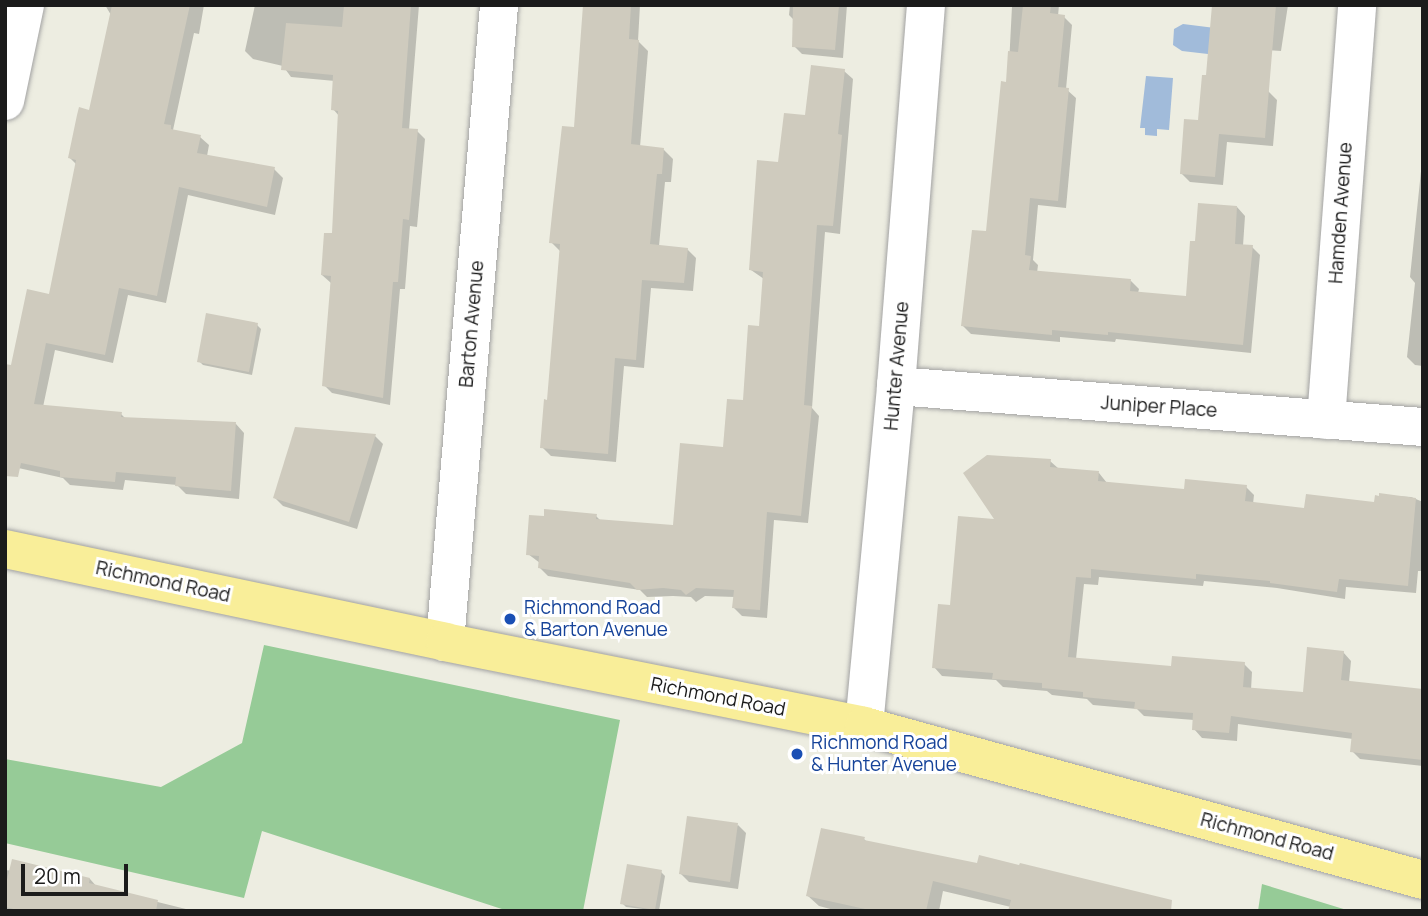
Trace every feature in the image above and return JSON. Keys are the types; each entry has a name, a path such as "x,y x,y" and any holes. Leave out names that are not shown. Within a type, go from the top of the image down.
{"main road":[{"name":"Richmond Road","path":"5,549 445,642 864,726 1423,880"}],"street":[{"path":"5,101 25,5"},
{"name":"Barton Avenue","path":"445,642 499,5"},
{"name":"Hunter Avenue","path":"864,726 896,386 926,5"},
{"name":"Hamden Avenue","path":"1326,420 1357,5"},
{"name":"Juniper Place","path":"896,386 1423,427"}],"green space":[{"path":"264,645 620,720 583,911 508,911 262,831 244,898 5,843 5,759 161,787 242,743"},
{"path":"1262,884 1350,911 1258,911"}],"water":[{"path":"1183,24 1215,28 1208,54 1182,51 1173,45 1174,29"},
{"path":"1146,76 1173,78 1169,130 1157,129 1157,136 1145,135 1145,128 1140,128"}],"building":[{"path":"112,5 190,5 164,124 171,125 171,129 201,135 197,153 275,167 267,207 179,187 157,296 119,288 105,355 46,343 34,404 122,412 121,417 236,422 231,491 175,486 176,477 116,472 115,482 60,477 60,471 21,463 18,477 5,476 5,364 11,365 27,289 49,294 76,160 68,158 77,115 79,107 89,110"},
{"path":"344,5 411,5 402,128 418,129 409,220 403,219 398,282 393,282 383,398 322,386 331,276 321,275 324,233 332,233 338,111 331,110 333,75 281,70 286,23 342,27"},
{"path":"583,5 631,5 629,39 639,40 631,144 664,148 662,174 657,174 650,244 688,248 684,283 642,280 636,360 615,358 608,454 540,448 544,399 547,400 560,244 549,243 562,126 574,127"},
{"path":"793,5 839,5 835,50 792,47"},
{"path":"1023,5 1051,5 1050,13 1065,15 1058,87 1069,88 1058,201 1030,198 1025,255 1031,256 1029,270 1131,279 1130,291 1186,296 1190,241 1195,241 1198,203 1237,206 1235,244 1253,245 1243,345 1108,332 1108,335 1052,330 1052,335 961,326 972,230 986,231 1001,81 1006,82 1008,51 1018,52"},
{"path":"1212,5 1276,5 1265,138 1219,134 1215,177 1180,174 1184,119 1198,120 1202,75 1206,75"},
{"path":"811,65 845,69 838,134 842,135 833,226 817,225 804,405 812,406 801,516 767,512 760,610 732,608 734,590 696,588 686,595 681,590 663,588 637,590 630,583 538,568 539,556 526,555 529,515 544,516 544,509 597,514 596,519 673,525 680,443 723,447 727,399 743,400 748,325 759,326 763,272 749,270 757,160 778,162 784,113 805,115"},
{"path":"206,313 258,323 249,372 197,362"},
{"path":"295,427 376,434 349,522 273,498"},
{"path":"987,455 1051,459 1050,467 1099,471 1098,481 1184,489 1185,479 1247,485 1245,501 1304,508 1306,494 1374,502 1375,495 1379,496 1379,493 1416,498 1408,586 1339,579 1337,592 1270,581 1196,574 1196,579 1091,569 1091,578 1076,577 1068,657 1171,666 1172,656 1245,662 1243,687 1303,692 1307,647 1344,651 1341,680 1423,689 1423,760 1350,752 1352,733 1231,716 1229,733 1192,730 1193,713 1134,709 1135,702 1083,697 1083,692 1042,688 1042,683 992,679 993,673 932,668 938,604 950,605 958,516 994,519 963,473"},
{"path":"687,816 738,823 730,882 679,874"},
{"path":"821,828 865,837 864,840 977,863 979,855 1019,865 1020,863 1172,900 1171,911 1008,911 1011,900 933,881 926,911 874,911 806,896"},
{"path":"12,859 90,878 89,883 158,900 156,911 22,911 5,907 5,888"},
{"path":"627,864 662,870 655,910 620,904"}],"place":[{"name":"Richmond Road & Barton Avenue","path":"510,619"},
{"name":"Richmond Road & Hunter Avenue","path":"797,754"}]}
